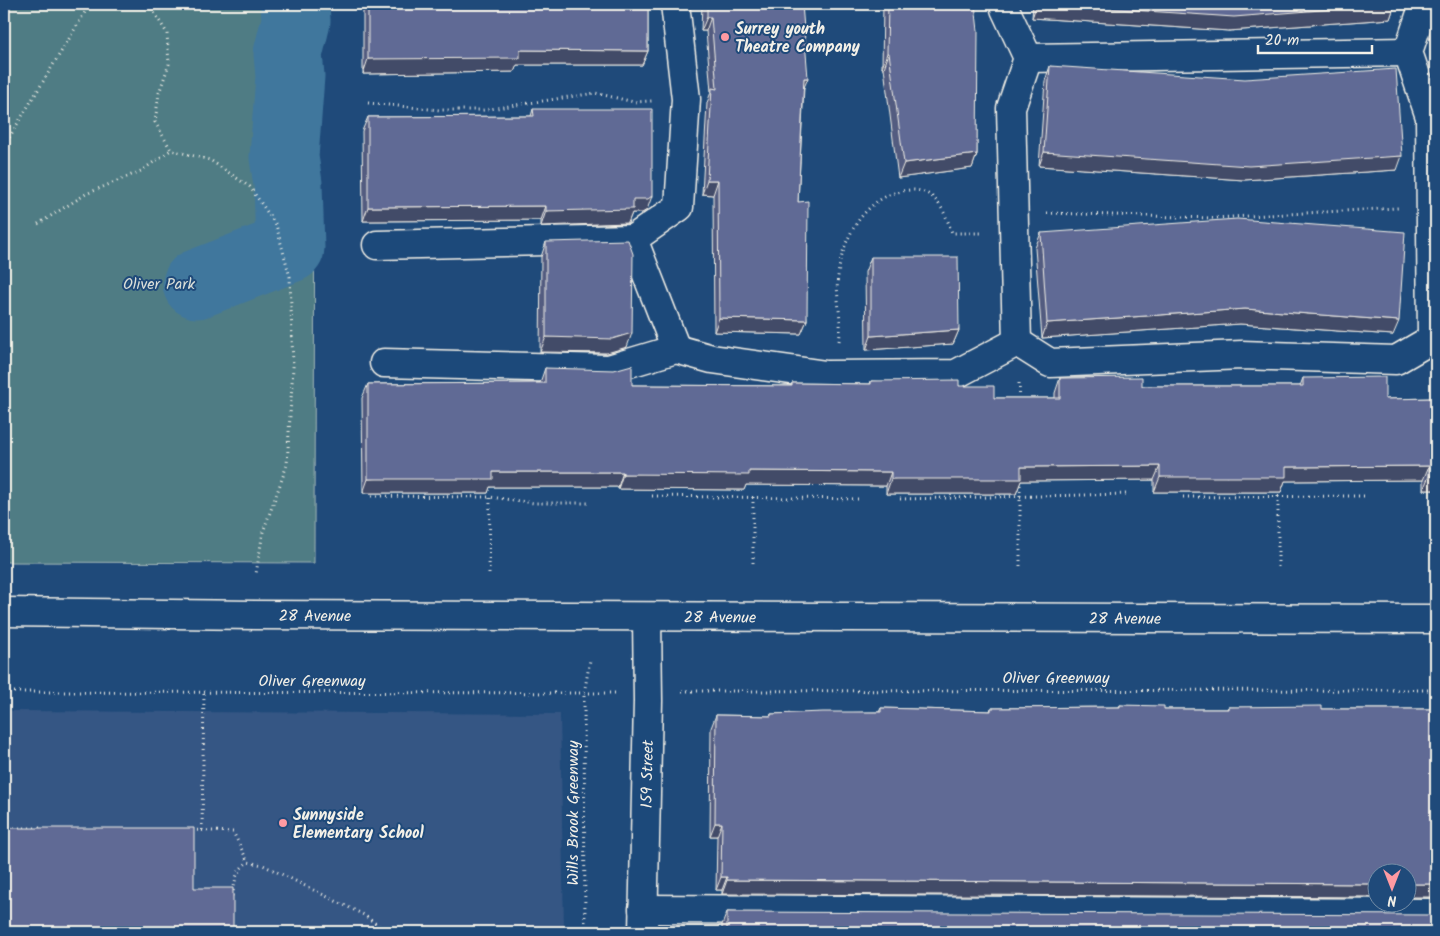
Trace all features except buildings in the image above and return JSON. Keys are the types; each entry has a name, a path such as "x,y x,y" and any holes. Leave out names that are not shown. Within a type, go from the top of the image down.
{"street":[{"path":"377,245 633,239 679,207 686,99 675,4"},
{"path":"1005,4 1005,9 1028,58 1011,108 1017,342"},
{"path":"1017,342 1050,363 1242,355 1396,360 1434,340 1430,206 1430,117 1408,52 1424,4"},
{"path":"1028,58 1408,52"},
{"path":"633,239 676,349"},
{"path":"384,363 609,369 676,349 712,359 826,375 956,374 1017,342"},
{"name":"28 Avenue","path":"4,612 647,617 1436,619"},
{"name":"159 Street","path":"643,921 648,702 647,617"},
{"path":"643,921 1436,913"}],"path":[{"path":"4,146 89,4"},
{"path":"149,4 167,33 169,64 159,93 155,122 172,150 210,160 250,187 276,225 290,277 294,366 287,465 262,532 256,574"},
{"path":"368,103 440,110 483,110 595,93 634,102 686,99"},
{"path":"38,224 86,194 141,171 172,150"},
{"path":"826,375 839,339 837,277 844,245 859,218 877,200 900,190 919,190 936,199 946,213 952,233 989,234"},
{"path":"1044,213 1212,218 1430,206"},
{"path":"1017,342 1020,403"},
{"path":"1020,477 1020,567"},
{"path":"900,499 1129,494"},
{"path":"372,496 490,497 534,502 589,503"},
{"path":"652,496 861,499"},
{"path":"1278,496 1278,571"},
{"path":"1183,498 1365,496"},
{"path":"489,574 490,497"},
{"path":"753,498 753,565"},
{"name":"Wills Brook Greenway","path":"585,932 584,694 590,660"},
{"name":"Oliver Greenway","path":"676,691 1436,690"},
{"name":"Oliver Greenway","path":"4,692 584,694 620,692"},
{"path":"202,830 204,692"},
{"path":"4,828 53,828"},
{"path":"192,830 233,832 248,862"},
{"path":"229,903 236,875 241,867 248,862 263,865 304,884 364,915 387,932"}],"shaded area":[{"name":"Sunnyside Elementary School","path":"4,711 560,714 564,932 4,932"}],"green space":[{"name":"Oliver Park","path":"4,4 315,4 314,563 4,562"}],"waterway":[{"path":"197,284 290,248 288,184 284,157 290,76 288,54 296,21 295,4"}],"place":[{"name":"Surrey youth Theatre Company","path":"725,37"},
{"name":"Sunnyside Elementary School","path":"283,823"}]}
